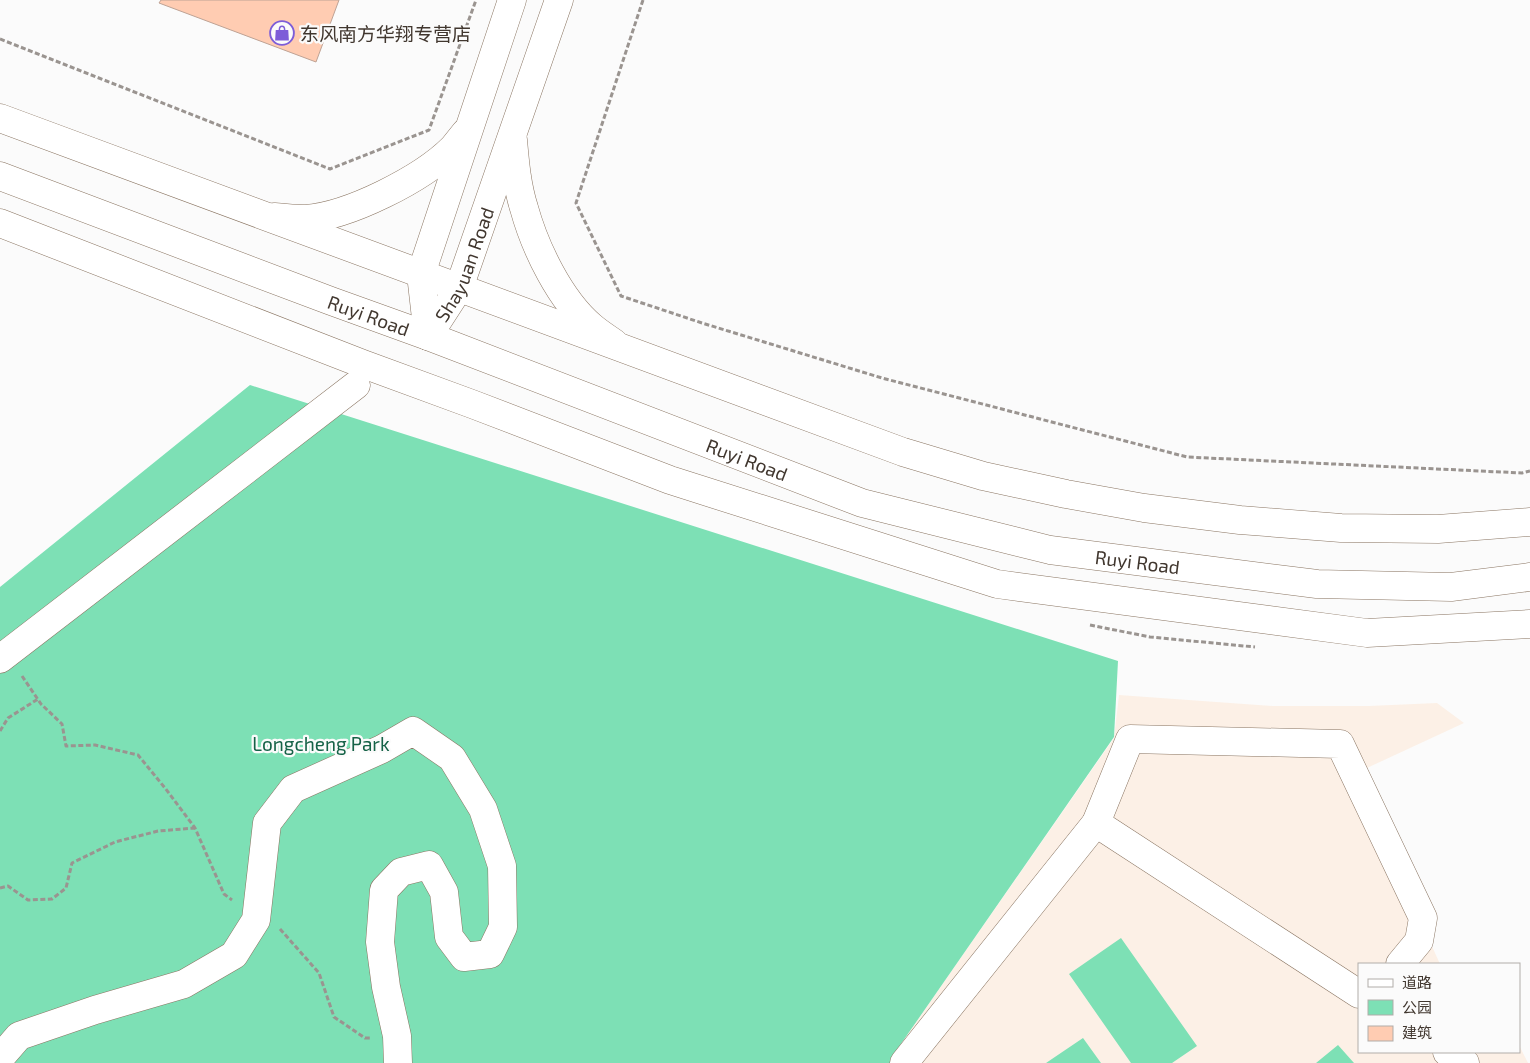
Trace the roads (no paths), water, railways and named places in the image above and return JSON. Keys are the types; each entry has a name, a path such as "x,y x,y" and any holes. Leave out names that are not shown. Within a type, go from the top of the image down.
{"main road":[{"name":"Shayuan Road","path":"428,336 421,274 512,0"},
{"name":"Shayuan Road","path":"428,336 459,288 559,0"},
{"path":"0,118 903,452 983,476 1144,508 1240,520 1341,528 1438,529 1530,522"},
{"path":"268,217 305,219 334,214 369,201 429,167 452,149 469,128"},
{"path":"512,135 517,175 524,208 535,240 551,274 571,304 591,327 621,348"},
{"name":"Ruyi Road","path":"0,176 428,336 862,503 1050,550 1317,584 1451,587 1530,578"},
{"path":"0,223 362,364 670,480 997,584 1367,633 1530,624"},
{"path":"10,665 356,385"},
{"path":"0,1058 19,1036 95,1010 184,984 234,955 256,920 267,823 293,789 382,749 413,732 452,758 483,809 502,866 503,927 490,954 464,957 449,937 444,892 429,865 401,872 384,890 380,942 386,987 397,1036 398,1063"},
{"path":"904,1063 1096,823 1130,739 1340,744 1423,918 1419,941 1401,963"},
{"path":"1096,823 1358,993"},
{"path":"1449,1053 1465,1063"}],"place":[{"name":"东风南方华翔专营店","path":"282,33"}],"park label":[{"name":"Longcheng Park","path":"321,743"}]}
